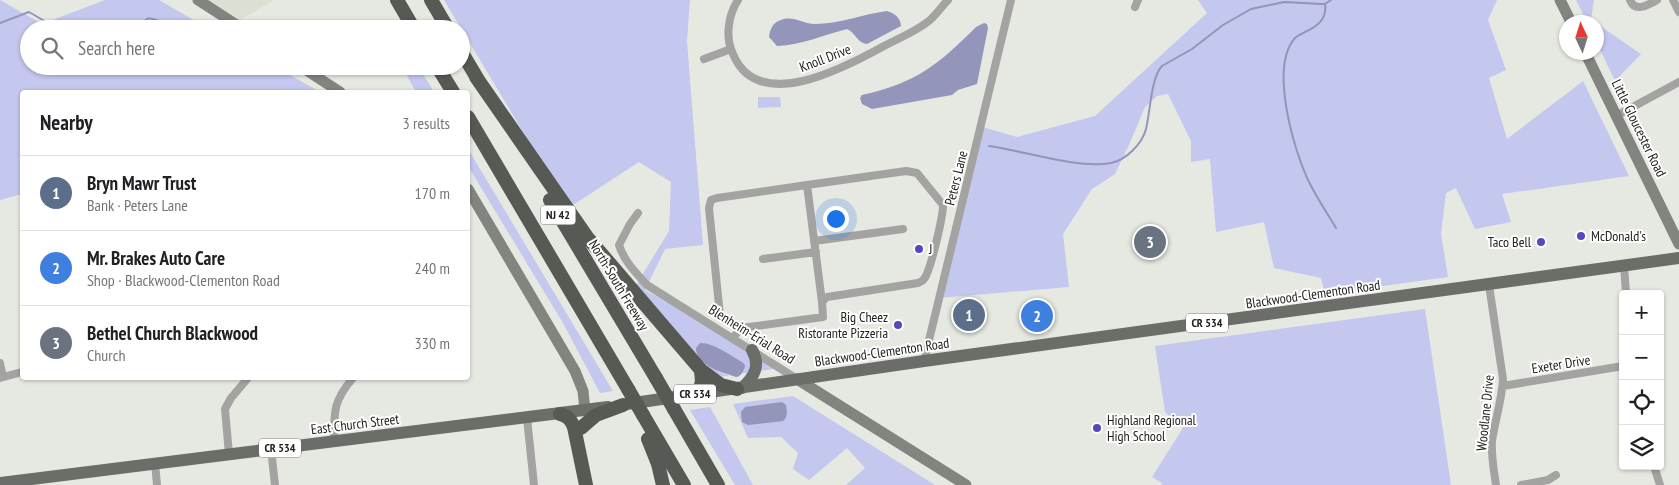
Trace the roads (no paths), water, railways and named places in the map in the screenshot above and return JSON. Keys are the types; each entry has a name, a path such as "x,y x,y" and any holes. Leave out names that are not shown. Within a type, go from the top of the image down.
{"highway":[{"path":"397,0 409,20"},
{"path":"431,0 443,20"},
{"name":"North-South Freeway","path":"470,66 718,485"},
{"path":"443,75 452,90"},
{"path":"476,76 582,231 701,370 721,385 740,388"},
{"name":"NJ 42","path":"470,120 620,375 625,395 640,415 684,485"},
{"path":"698,394 702,382 701,370"},
{"path":"581,428 625,395"},
{"path":"578,443 585,410"},
{"path":"560,414 566,416 571,421 578,443 586,485"},
{"path":"640,415 658,464 663,485"}],"main road":[{"path":"198,0 229,20"},
{"path":"1560,0 1567,15"},
{"name":"Little Gloucester Road","path":"1589,60 1679,244"},
{"path":"314,75 337,90"},
{"path":"470,192 575,372 583,392 585,410"},
{"name":"Blackwood-Clementon Road","path":"653,400 1679,258"},
{"path":"740,388 753,378 756,370 756,360 752,350"},
{"name":"Blenheim-Erial Road","path":"797,380 966,485"},
{"name":"East Church Street","path":"0,483 53,481 155,463 560,414 585,410 625,395 653,400"}],"street":[{"name":"Knoll Drive","path":"738,0 732,10 729,23 731,49 737,64 744,73 759,81 792,83 820,77 856,61 918,28 930,20 948,0"},
{"name":"Peters Lane","path":"924,361 1011,0"},
{"path":"1630,0 1632,5 1636,7 1644,7 1657,0"},
{"path":"1673,0 1679,12"},
{"path":"704,59 731,49"},
{"path":"1616,116 1679,82"},
{"path":"713,326 720,315 709,208 711,200 807,185 914,171 917,173 943,204 928,271 924,280 918,284 827,297 822,302"},
{"path":"720,315 741,328 823,317 807,185"},
{"name":"Blenheim-Erial Road","path":"638,213 620,241 621,252 628,264 648,285 797,380"},
{"path":"940,223 956,228"},
{"path":"814,241 903,229"},
{"path":"763,259 816,252"},
{"path":"1624,265 1626,290"},
{"name":"Woodlane Drive","path":"1489,284 1503,379 1492,442 1492,460 1496,485"},
{"path":"732,338 741,328"},
{"path":"0,363 2,378 20,373"},
{"name":"Exeter Drive","path":"1503,386 1619,367"},
{"path":"229,454 225,409 231,398 246,380"},
{"path":"334,442 334,419 337,403 341,392 351,380"},
{"path":"527,418 534,485"},
{"path":"271,449 275,485"},
{"path":"155,463 157,485"},
{"path":"1655,470 1660,485"},
{"path":"1521,485 1548,480 1556,475"}],"waterway":[{"path":"989,146 1082,164 1111,163 1122,159 1137,146 1144,135 1155,78 1162,66 1192,49 1223,25 1251,9 1284,2 1325,4 1331,0"},
{"path":"1325,4 1325,14 1321,21 1295,38 1288,51 1284,68 1284,88 1291,130 1303,168 1312,188 1336,228"},
{"path":"0,23 29,12 43,20"},
{"path":"146,20 148,18 155,20"}],"place":[{"name":"McDonald's","path":"1581,236"},
{"name":"Bethel Church Blackwood","path":"1150,242"},
{"name":"Taco Bell","path":"1541,242"},
{"name":"J","path":"919,249"},
{"name":"Bryn Mawr Trust","path":"969,315"},
{"name":"Mr. Brakes Auto Care","path":"1037,316"},
{"name":"Big Cheez Ristorante Pizzeria","path":"898,325"},
{"name":"Highland Regional High School","path":"1097,428"}]}
